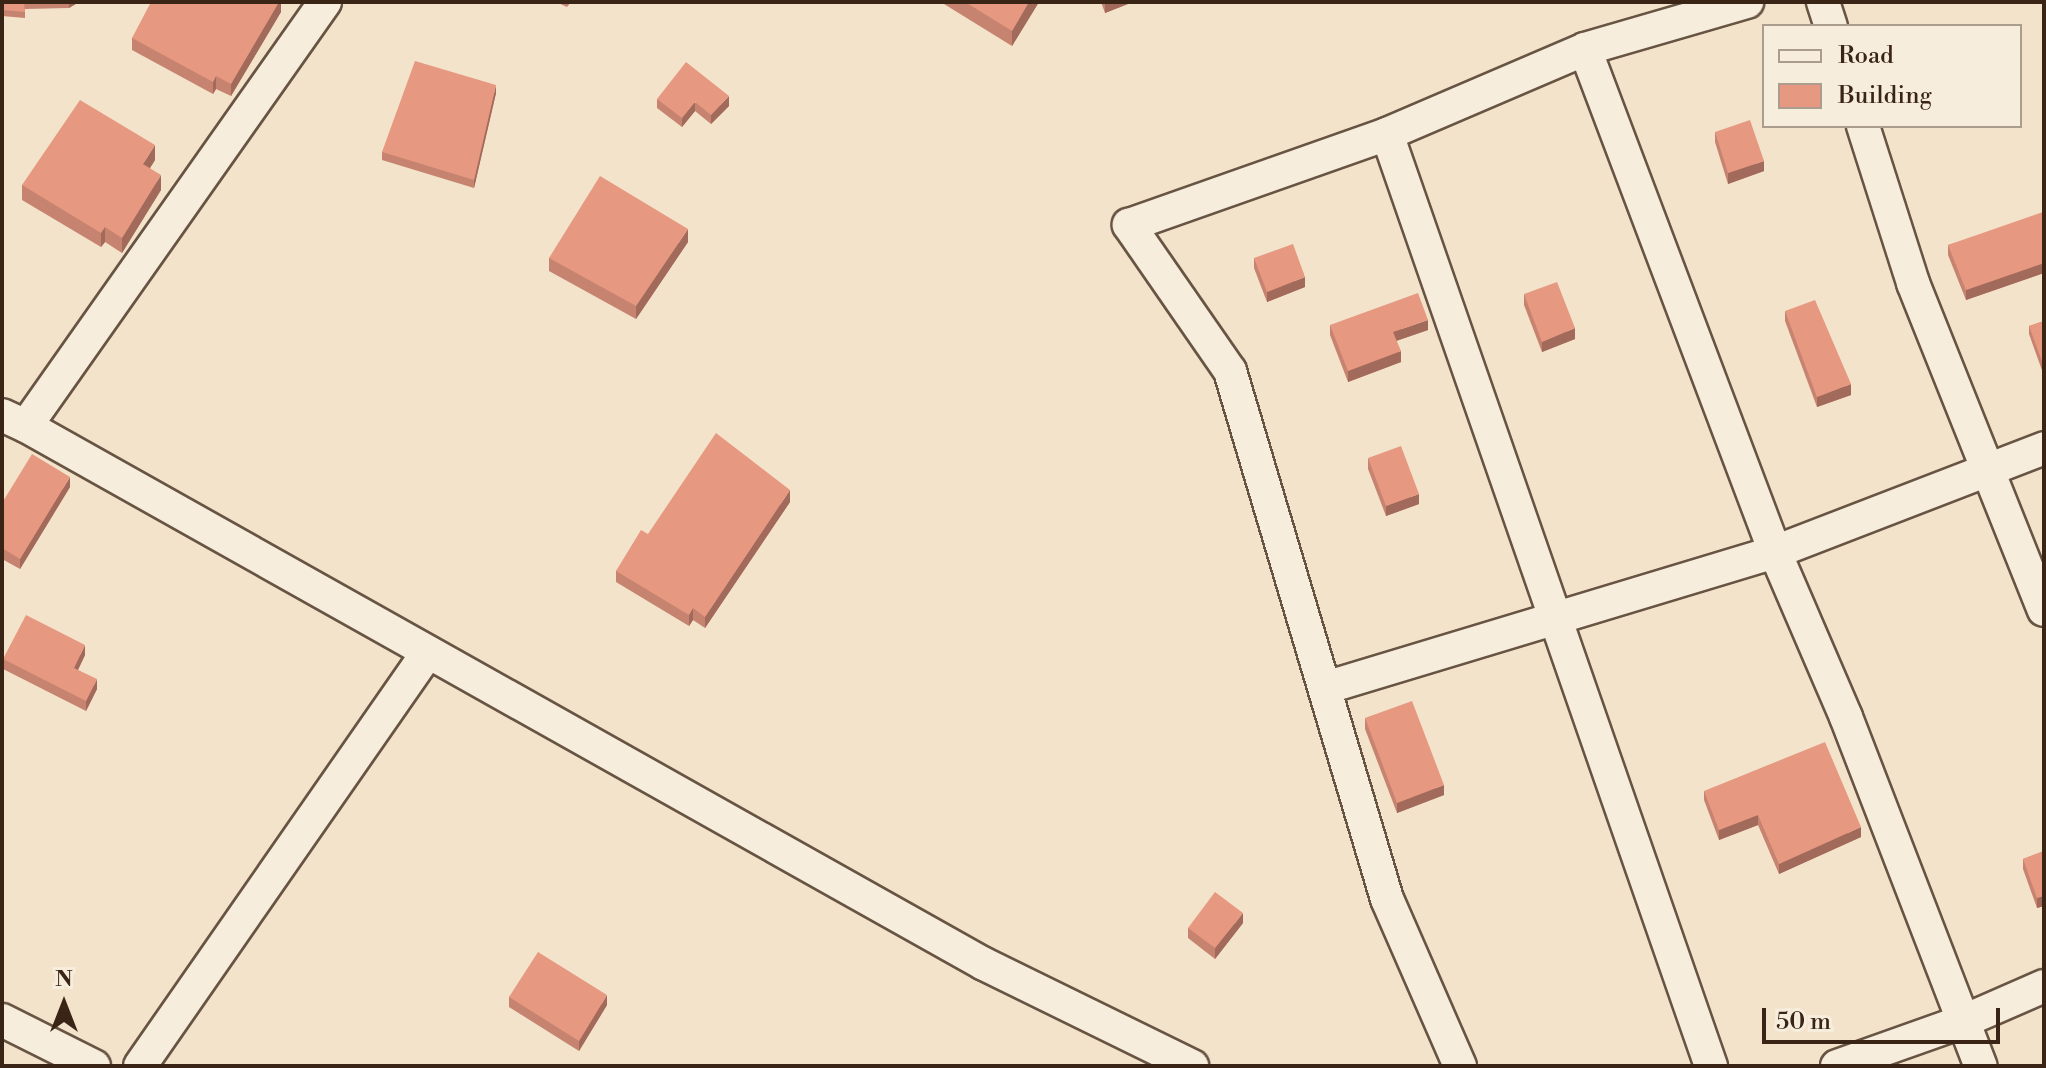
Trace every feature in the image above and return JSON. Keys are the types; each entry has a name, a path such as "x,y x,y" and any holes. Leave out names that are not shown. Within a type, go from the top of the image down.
{"street":[{"path":"325,2 14,420 984,964 1192,1066"},
{"path":"1460,1066 1387,899 1328,687 1230,371 1129,225 1387,134 1585,49 1747,2"},
{"path":"1823,2 1830,24"},
{"path":"1585,49 1775,552 1846,717 1981,1066"},
{"path":"1864,128 1913,283 2044,610"},
{"path":"1387,134 1711,1066"},
{"path":"1328,687 1552,615 1775,552 2044,448"},
{"path":"140,1066 428,652"},
{"path":"1837,1066 1964,1021 2044,986"},
{"path":"2,1020 94,1066"}],"building":[{"path":"2,2 24,2 25,12 2,10"},
{"path":"151,2 279,2 231,84 216,76 213,82 132,38"},
{"path":"965,2 1029,2 1012,31"},
{"path":"415,61 496,85 474,180 382,152"},
{"path":"686,62 729,96 711,115 695,102 682,118 657,99"},
{"path":"80,100 155,145 143,164 161,175 122,238 105,227 101,233 22,185"},
{"path":"1750,120 1764,161 1728,173 1715,132"},
{"path":"600,176 688,229 636,306 549,258"},
{"path":"2043,212 2044,263 1966,290 1948,245"},
{"path":"1293,244 1305,277 1267,292 1254,258"},
{"path":"1557,282 1575,328 1542,342 1524,294"},
{"path":"1418,293 1428,320 1393,332 1401,351 1348,371 1330,325"},
{"path":"1815,300 1851,384 1817,397 1785,311"},
{"path":"2044,321 2044,367 2029,326"},
{"path":"716,433 790,490 705,617 693,608 689,615 616,571 641,530 648,534"},
{"path":"1401,446 1419,494 1386,506 1368,458"},
{"path":"32,454 70,477 20,559 2,548 2,503"},
{"path":"26,615 85,645 74,668 97,679 86,701 3,659"},
{"path":"1412,701 1444,785 1397,803 1365,718"},
{"path":"1825,742 1861,827 1779,864 1758,815 1719,830 1704,791"},
{"path":"2044,851 2044,896 2037,898 2023,859"},
{"path":"1215,892 1243,913 1215,948 1188,928"},
{"path":"538,952 607,995 579,1041 509,997"}]}
